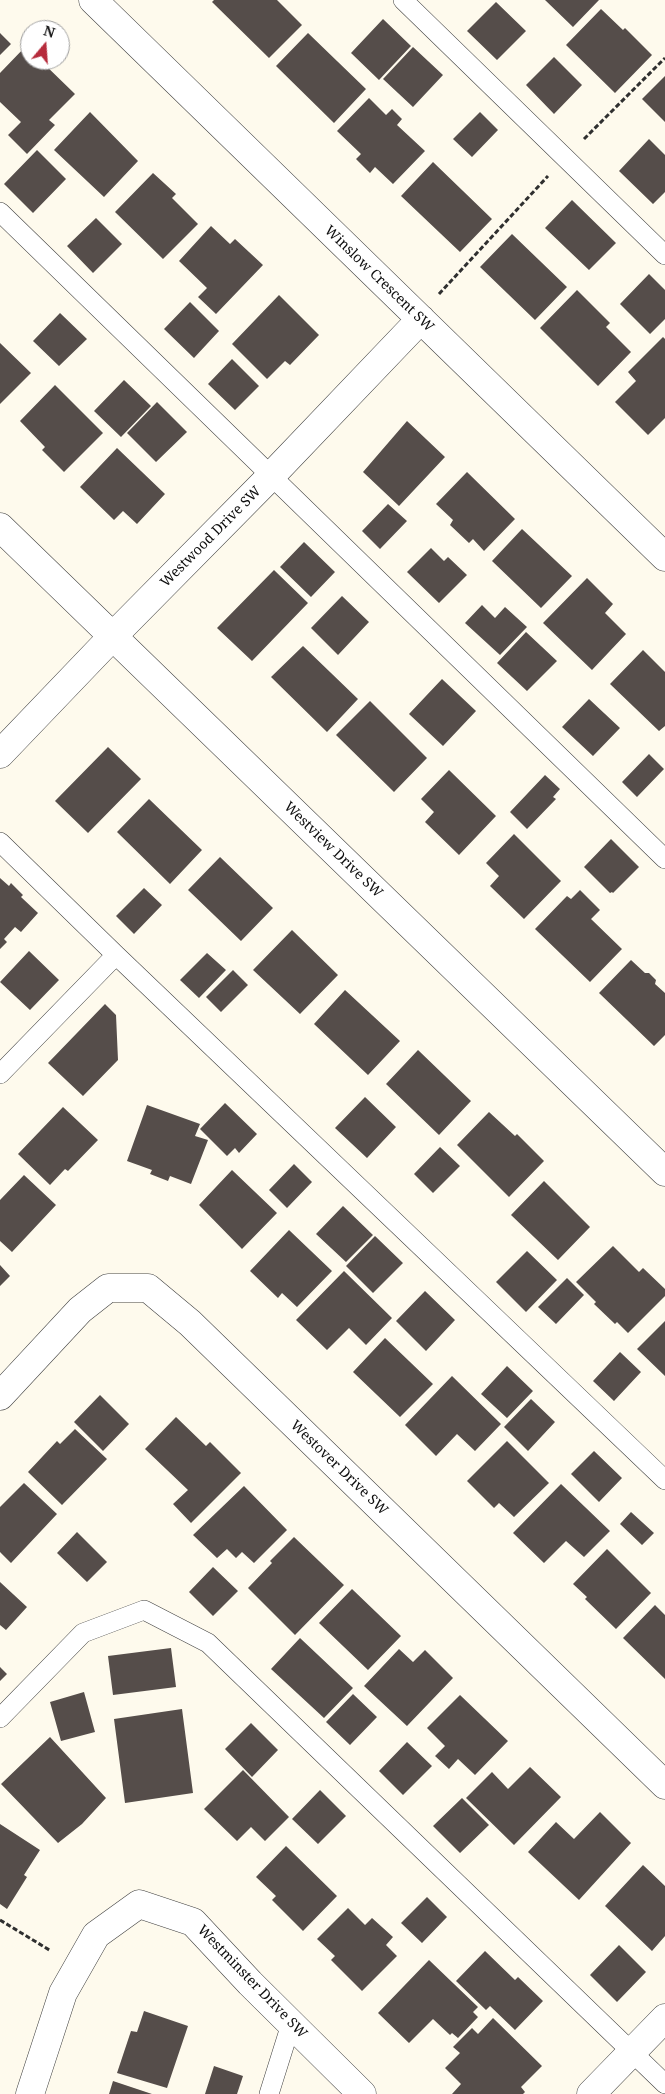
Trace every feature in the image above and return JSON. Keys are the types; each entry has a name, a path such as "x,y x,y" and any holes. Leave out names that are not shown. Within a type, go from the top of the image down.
{"street":[{"name":"Winslow Crescent SW","path":"93,0 665,557"},
{"name":"Westwood Drive SW","path":"0,754 112,636 271,476 421,320"},
{"name":"Westview Drive SW","path":"0,527 665,1172"},
{"name":"Westover Drive SW","path":"0,1396 80,1310 108,1288 148,1288 190,1323 665,1785"},
{"name":"Westminster Drive SW","path":"30,2094 63,1993 96,1935 138,1904 194,1922 291,2024 362,2094"},
{"path":"591,2094 665,2018"}],"lane":[{"path":"403,0 665,255"},
{"path":"0,212 665,859"},
{"path":"0,842 665,1480"},
{"path":"0,1074 116,955"},
{"path":"0,1718 83,1633 144,1610 208,1643 665,2084"},
{"path":"269,2094 291,2024"}],"path":[{"path":"421,320 443,289 564,158 665,58"}],"building":[{"path":"214,0 277,0 302,25 269,58 212,2"},
{"path":"545,0 599,0 573,27"},
{"path":"496,2 526,31 497,60 467,31"},
{"path":"601,9 623,30 625,28 652,55 615,93 566,45"},
{"path":"383,19 411,46 379,80 351,53"},
{"path":"0,33 11,44 0,55"},
{"path":"308,33 366,89 334,123 276,66"},
{"path":"413,47 443,75 413,107 383,79"},
{"path":"20,52 20,70 50,70 75,94 49,120 55,125 27,154 8,135 21,122 0,102 0,73"},
{"path":"554,57 582,85 554,114 526,85"},
{"path":"665,76 665,122 642,99"},
{"path":"369,98 386,115 392,109 402,119 397,125 425,151 393,184 375,167 370,173 356,159 361,154 337,131"},
{"path":"90,112 138,161 104,197 54,150"},
{"path":"480,112 498,130 472,157 453,139"},
{"path":"649,139 665,155 665,192 653,204 619,171"},
{"path":"37,150 66,179 33,213 4,184"},
{"path":"433,162 492,219 460,252 401,196"},
{"path":"153,173 176,194 172,198 198,224 163,259 115,212"},
{"path":"572,200 616,243 589,270 545,228"},
{"path":"96,218 122,244 93,273 67,246"},
{"path":"211,226 230,244 235,239 263,265 216,314 198,297 207,288 179,261"},
{"path":"512,234 567,287 535,320 480,267"},
{"path":"649,274 665,290 665,319 650,334 620,304"},
{"path":"577,290 610,323 606,327 631,352 598,386 540,328"},
{"path":"279,295 319,335 290,365 285,361 267,379 232,344"},
{"path":"190,302 219,331 194,358 164,329"},
{"path":"60,313 87,339 59,366 33,341"},
{"path":"663,337 665,339 665,418 648,435 615,402 636,381 628,372"},
{"path":"0,343 31,373 0,404"},
{"path":"232,359 259,386 235,410 208,384"},
{"path":"124,380 151,406 121,437 94,411"},
{"path":"55,385 103,433 64,472 42,450 45,447 20,421"},
{"path":"157,402 187,432 156,462 127,433"},
{"path":"407,421 445,457 399,506 363,472"},
{"path":"117,448 165,494 137,524 123,511 114,520 80,487"},
{"path":"467,472 515,519 484,551 473,539 469,543 450,525 453,520 436,504"},
{"path":"388,504 407,521 380,549 362,531"},
{"path":"522,529 572,576 541,608 492,561"},
{"path":"304,542 335,572 311,597 280,567"},
{"path":"431,548 444,561 448,557 467,575 439,603 407,572"},
{"path":"274,570 308,603 252,661 217,628"},
{"path":"587,578 613,604 605,613 626,634 592,670 543,623"},
{"path":"342,596 369,622 338,655 311,628"},
{"path":"482,605 495,618 505,607 527,627 500,655 465,623"},
{"path":"526,632 557,661 527,691 497,663"},
{"path":"303,646 358,699 327,732 271,677"},
{"path":"643,650 665,672 665,726 659,731 610,684"},
{"path":"442,679 476,711 443,746 409,714"},
{"path":"589,699 620,728 593,756 562,727"},
{"path":"370,701 427,758 394,792 336,735"},
{"path":"108,747 141,779 88,833 55,801"},
{"path":"649,754 664,769 637,797 622,782"},
{"path":"449,770 496,816 459,855 425,822 434,812 421,799"},
{"path":"545,775 560,789 553,797 556,799 527,829 510,812"},
{"path":"149,799 202,850 170,884 117,832"},
{"path":"514,834 561,881 524,919 490,886 499,876 486,863"},
{"path":"611,839 639,867 613,893 610,893 584,867"},
{"path":"220,857 273,908 241,941 188,890"},
{"path":"0,878 9,886 11,883 23,895 21,897 38,913 21,932 15,927 4,939 7,942 0,949"},
{"path":"144,888 162,905 134,934 116,916"},
{"path":"580,890 600,910 591,919 622,949 590,982 535,929 567,896 571,899"},
{"path":"292,930 338,975 300,1014 253,970"},
{"path":"29,951 59,980 30,1010 0,982"},
{"path":"207,953 226,970 199,998 180,980"},
{"path":"631,960 645,973 649,973 656,980 655,984 665,993 665,1035 654,1046 599,993"},
{"path":"233,970 248,985 221,1012 206,997"},
{"path":"345,990 400,1041 368,1075 314,1024"},
{"path":"105,1004 116,1015 118,1060 83,1096 48,1063"},
{"path":"418,1050 471,1101 439,1135 386,1084"},
{"path":"365,1097 396,1127 367,1158 335,1128"},
{"path":"225,1103 257,1134 239,1153 235,1148 227,1156 200,1129"},
{"path":"147,1105 200,1124 195,1136 208,1140 191,1184 170,1176 168,1181 150,1174 152,1170 127,1161"},
{"path":"63,1107 98,1140 68,1171 65,1169 50,1185 18,1154"},
{"path":"489,1112 515,1136 517,1134 544,1161 509,1197 457,1145"},
{"path":"440,1147 460,1166 433,1193 414,1174"},
{"path":"294,1164 312,1182 287,1208 269,1190"},
{"path":"232,1170 277,1213 242,1249 199,1205"},
{"path":"24,1175 56,1205 12,1252 0,1241 0,1200"},
{"path":"544,1181 590,1227 558,1260 511,1215"},
{"path":"343,1206 373,1235 346,1262 316,1234"},
{"path":"289,1230 332,1271 297,1307 282,1293 278,1298 250,1271"},
{"path":"375,1236 403,1263 373,1293 346,1266"},
{"path":"613,1246 639,1272 643,1268 665,1289 665,1296 628,1333 617,1322 615,1324 594,1304 596,1302 576,1282"},
{"path":"527,1251 557,1280 526,1312 496,1282"},
{"path":"0,1265 10,1276 0,1286"},
{"path":"344,1271 392,1318 366,1345 349,1328 327,1350 296,1320"},
{"path":"567,1278 584,1295 556,1324 538,1307"},
{"path":"425,1291 455,1320 426,1351 396,1321"},
{"path":"665,1321 665,1376 637,1349"},
{"path":"385,1338 433,1384 400,1417 353,1372"},
{"path":"620,1352 641,1372 614,1401 593,1381"},
{"path":"507,1366 533,1391 507,1418 481,1394"},
{"path":"452,1376 501,1424 475,1451 457,1434 436,1456 405,1425"},
{"path":"100,1395 129,1424 103,1451 74,1422"},
{"path":"531,1399 555,1422 528,1451 504,1427"},
{"path":"176,1417 206,1446 210,1442 241,1473 191,1523 173,1504 188,1490 145,1449"},
{"path":"75,1429 107,1459 62,1505 28,1472 57,1441 60,1444"},
{"path":"507,1441 549,1483 514,1517 499,1503 494,1508 467,1481"},
{"path":"594,1451 622,1478 599,1502 571,1474"},
{"path":"24,1483 57,1514 11,1563 0,1552 0,1507"},
{"path":"561,1484 610,1531 584,1557 566,1541 544,1563 513,1533"},
{"path":"244,1486 287,1530 254,1563 242,1552 236,1558 227,1549 217,1558 193,1535"},
{"path":"631,1512 654,1533 642,1545 620,1524"},
{"path":"77,1532 107,1562 87,1582 57,1553"},
{"path":"294,1537 344,1585 295,1635 248,1588 272,1563 270,1561"},
{"path":"607,1549 651,1593 616,1629 585,1599 587,1597 573,1584"},
{"path":"213,1567 238,1591 213,1616 189,1592"},
{"path":"0,1582 27,1607 6,1630 0,1625"},
{"path":"352,1589 401,1636 368,1670 319,1623"},
{"path":"655,1605 665,1615 665,1679 623,1638"},
{"path":"300,1638 353,1688 324,1718 271,1669"},
{"path":"171,1648 176,1687 113,1695 108,1656"},
{"path":"399,1649 413,1662 425,1650 453,1678 407,1726 364,1686"},
{"path":"0,1667 7,1674 0,1681"},
{"path":"84,1692 95,1732 61,1741 50,1702"},
{"path":"353,1694 377,1717 350,1745 326,1722"},
{"path":"460,1695 508,1741 475,1775 458,1759 449,1769 435,1756 445,1746 427,1728"},
{"path":"182,1709 193,1793 125,1803 114,1719"},
{"path":"251,1723 278,1750 252,1777 225,1749"},
{"path":"50,1737 106,1798 82,1824 58,1843 1,1784"},
{"path":"407,1742 432,1766 403,1795 379,1771"},
{"path":"530,1767 561,1797 514,1845 466,1798 492,1772 508,1789"},
{"path":"243,1770 289,1817 265,1841 251,1827 237,1841 204,1809"},
{"path":"320,1790 346,1816 318,1844 292,1819"},
{"path":"462,1798 489,1825 460,1853 433,1826"},
{"path":"600,1812 631,1843 579,1900 528,1852 556,1822 574,1839"},
{"path":"0,1824 40,1850 24,1875 27,1877 7,1909 0,1904"},
{"path":"286,1846 337,1896 303,1931 272,1900 276,1896 256,1877"},
{"path":"643,1865 665,1886 665,1936 652,1951 605,1906"},
{"path":"427,1897 447,1917 422,1943 401,1923"},
{"path":"348,1908 365,1925 372,1918 393,1937 386,1945 397,1956 362,1991 331,1960 335,1956 317,1939"},
{"path":"619,1945 646,1972 617,2002 590,1975"},
{"path":"485,1951 515,1980 518,1977 543,2001 515,2030 490,2006 486,2010 456,1981"},
{"path":"429,1960 478,2007 473,2012 478,2017 458,2038 452,2033 450,2035 433,2019 409,2043 378,2013"},
{"path":"144,2011 188,2026 167,2088 117,2073 131,2031 137,2032"},
{"path":"493,2018 542,2066 521,2087 525,2092 523,2094 452,2094 461,2084 445,2068 460,2053 453,2047 472,2028 478,2034"},
{"path":"214,2066 243,2076 237,2094 205,2094"},
{"path":"113,2081 152,2094 109,2094"}]}
